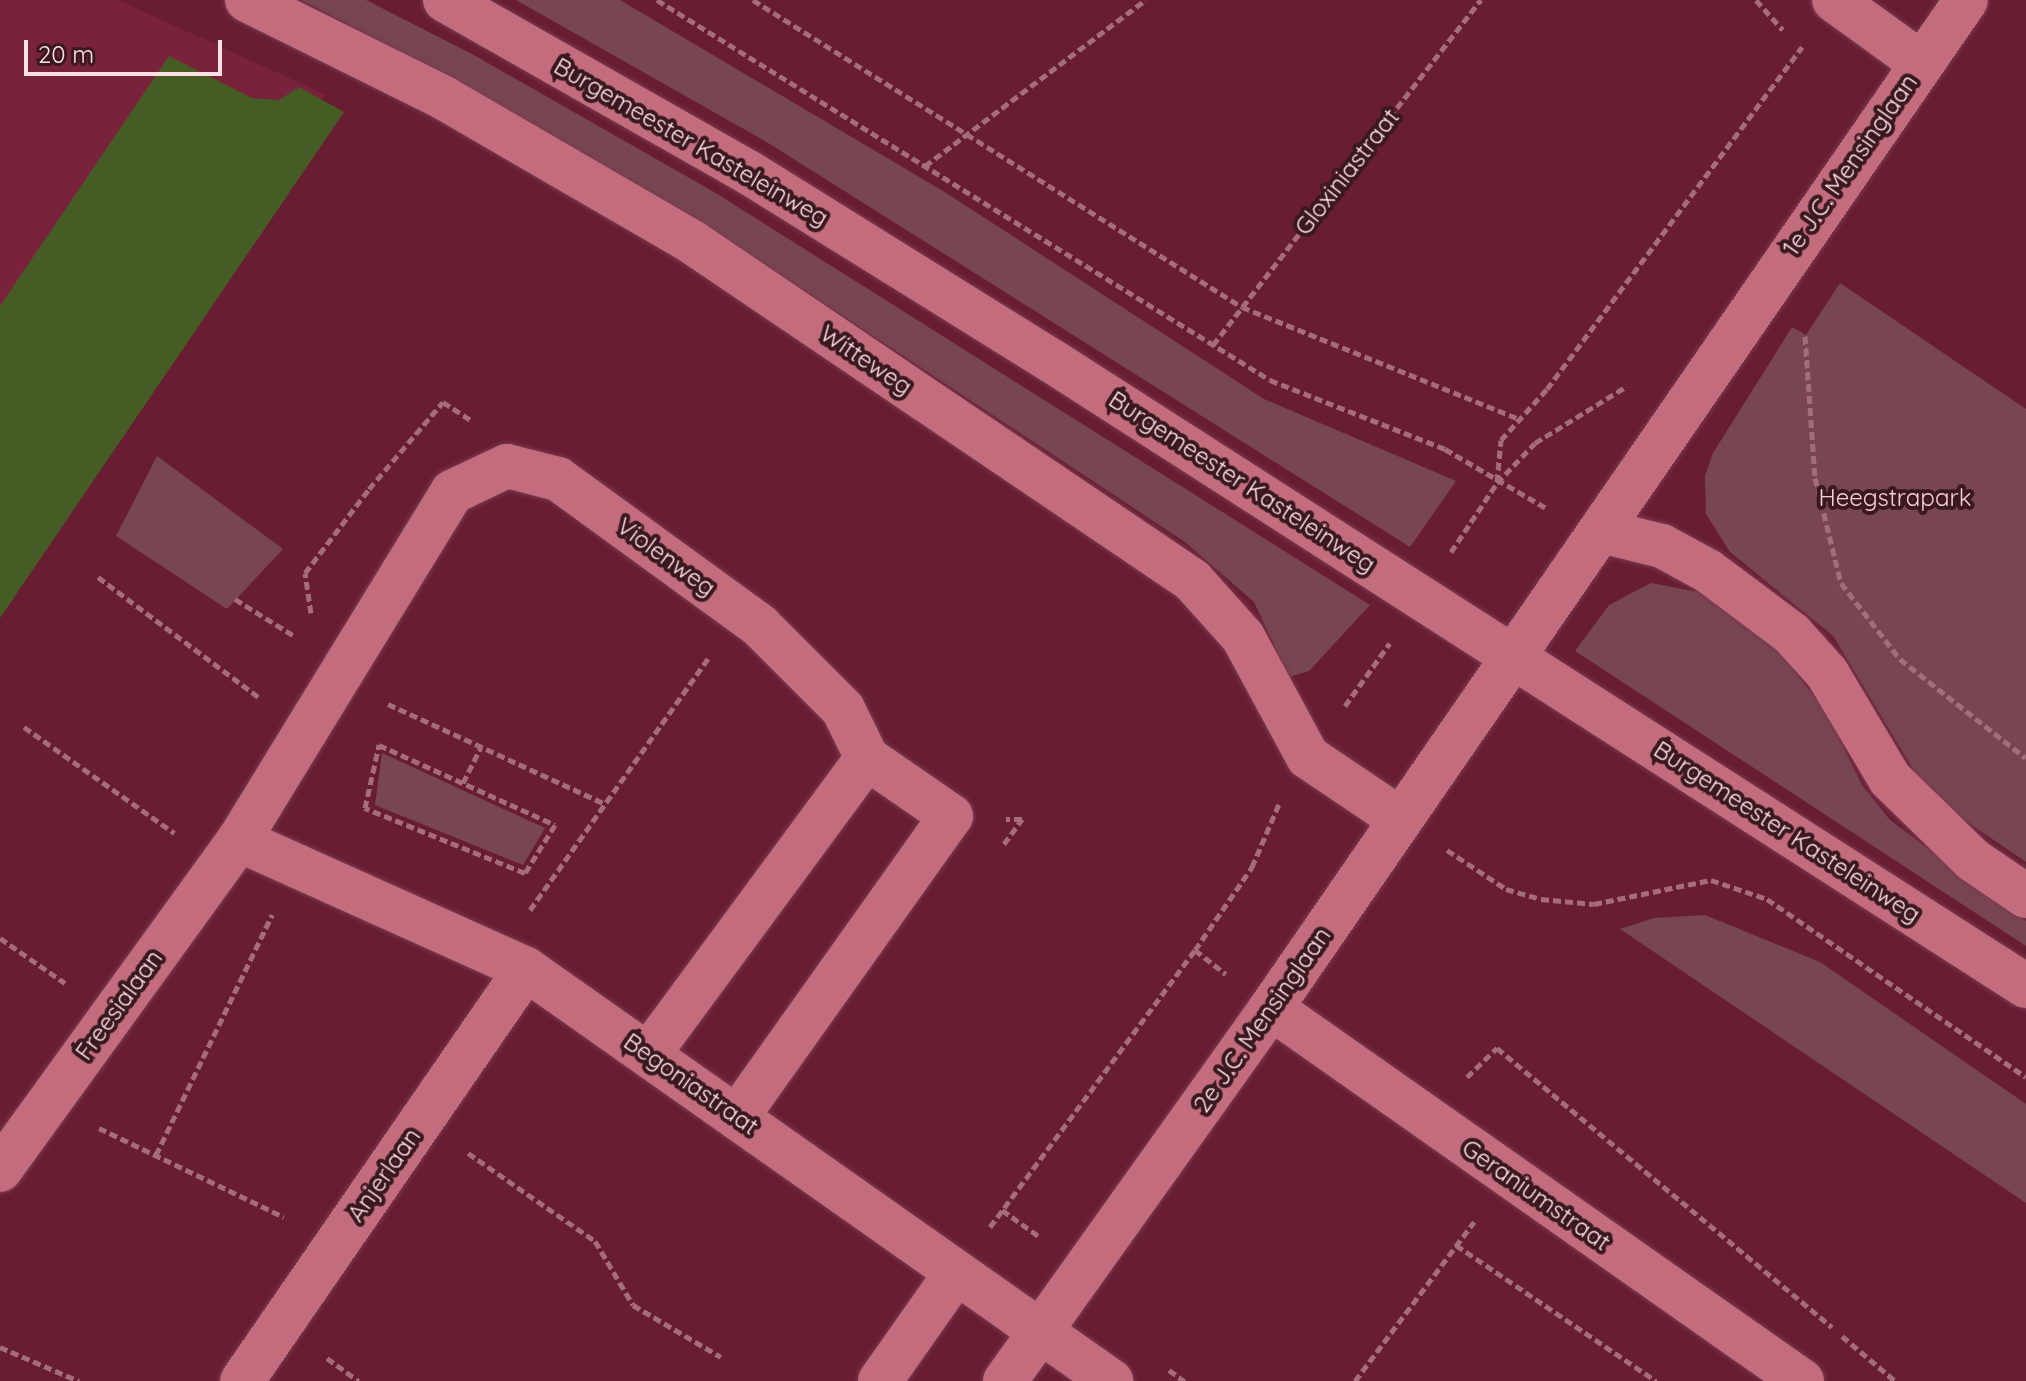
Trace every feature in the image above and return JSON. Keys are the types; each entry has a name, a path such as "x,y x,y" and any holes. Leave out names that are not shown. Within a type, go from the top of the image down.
{"street":[{"name":"Witteweg","path":"247,0 444,98 692,242 1192,580 1243,637 1308,757 1400,819"},
{"name":"Burgemeester Kasteleinweg","path":"445,0 748,172 1513,655 2026,986"},
{"name":"1e J.C. Mensinglaan","path":"1513,655 1601,531 1795,243 1966,0"},
{"path":"1837,2 1921,63"},
{"name":"Violenweg","path":"230,853 452,492 507,466 558,479 740,612 843,709 867,758"},
{"path":"1601,531 1662,546 1708,571 1791,633 1827,673 1890,779 1951,841 2026,896"},
{"name":"2e J.C. Mensinglaan","path":"1005,1381 1271,1008 1513,655"},
{"path":"649,1054 867,758 951,816 737,1117"},
{"name":"Begoniastraat","path":"230,853 296,866 511,963 649,1054 1111,1381"},
{"name":"Freesialaan","path":"0,1170 230,853"},
{"name":"Anjerlaan","path":"242,1381 422,1121 511,963"},
{"name":"Geraniumstraat","path":"1271,1008 1802,1381"},
{"path":"880,1381 956,1273"}],"path":[{"path":"657,0 1270,380 1445,449 1497,483"},
{"path":"753,0 1242,307 1517,418"},
{"path":"925,166 1145,0"},
{"name":"Gloxiniastraat","path":"1213,345 1481,0"},
{"path":"1756,0 1800,48"},
{"path":"1497,483 1501,440 1517,418 1547,389 1837,2"},
{"path":"1795,243 1815,478 1841,583 1900,659 2026,758"},
{"path":"1497,483 1535,443 1630,384"},
{"path":"98,577 306,732"},
{"path":"235,599 340,674 481,747 605,804"},
{"path":"511,963 605,804 740,612"},
{"path":"24,727 230,853"},
{"path":"379,745 463,783 555,825 525,873 365,808 379,745"},
{"path":"463,783 481,747"},
{"path":"956,1273 1195,950 1252,867 1275,810 1308,757"},
{"path":"1400,819 1506,889 1541,899 1594,904 1711,880 1767,899 2026,1077"},
{"path":"156,1155 296,866"},
{"path":"0,938 111,1016"},
{"path":"1425,1117 1497,1048 1895,1381"},
{"path":"47,1103 337,1243"},
{"path":"422,1121 595,1241 633,1305 721,1357"},
{"path":"1355,1381 1509,1176"},
{"path":"1456,1245 1656,1381"},
{"path":"0,1347 79,1381"}],"shaded area":[{"path":"0,0 118,0 326,95 216,221 0,546"},
{"path":"169,56 252,98 279,100 299,87 344,112 0,618 0,306"}],"green space":[{"path":"301,0 366,0 472,54 714,192 1370,605 1309,671 1289,677 1254,602 1185,542 740,248 454,79"},
{"path":"516,0 620,0 943,191 1264,399 1456,481 1410,547 765,141"},
{"name":"Heegstrapark","path":"1840,283 2026,409 2026,862 1951,811 1919,779 1833,636 1730,552 1706,514 1705,476 1713,453 1792,327 1806,335"},
{"path":"157,456 283,549 227,609 116,536"},
{"path":"1651,583 1704,593 1779,651 1827,713 1862,785 1890,820 2026,921 2026,946 1575,651 1609,605"},
{"path":"382,753 545,828 523,865 375,805"},
{"path":"1705,915 1820,962 2026,1104 2026,1203 1620,929 1654,918"}]}
